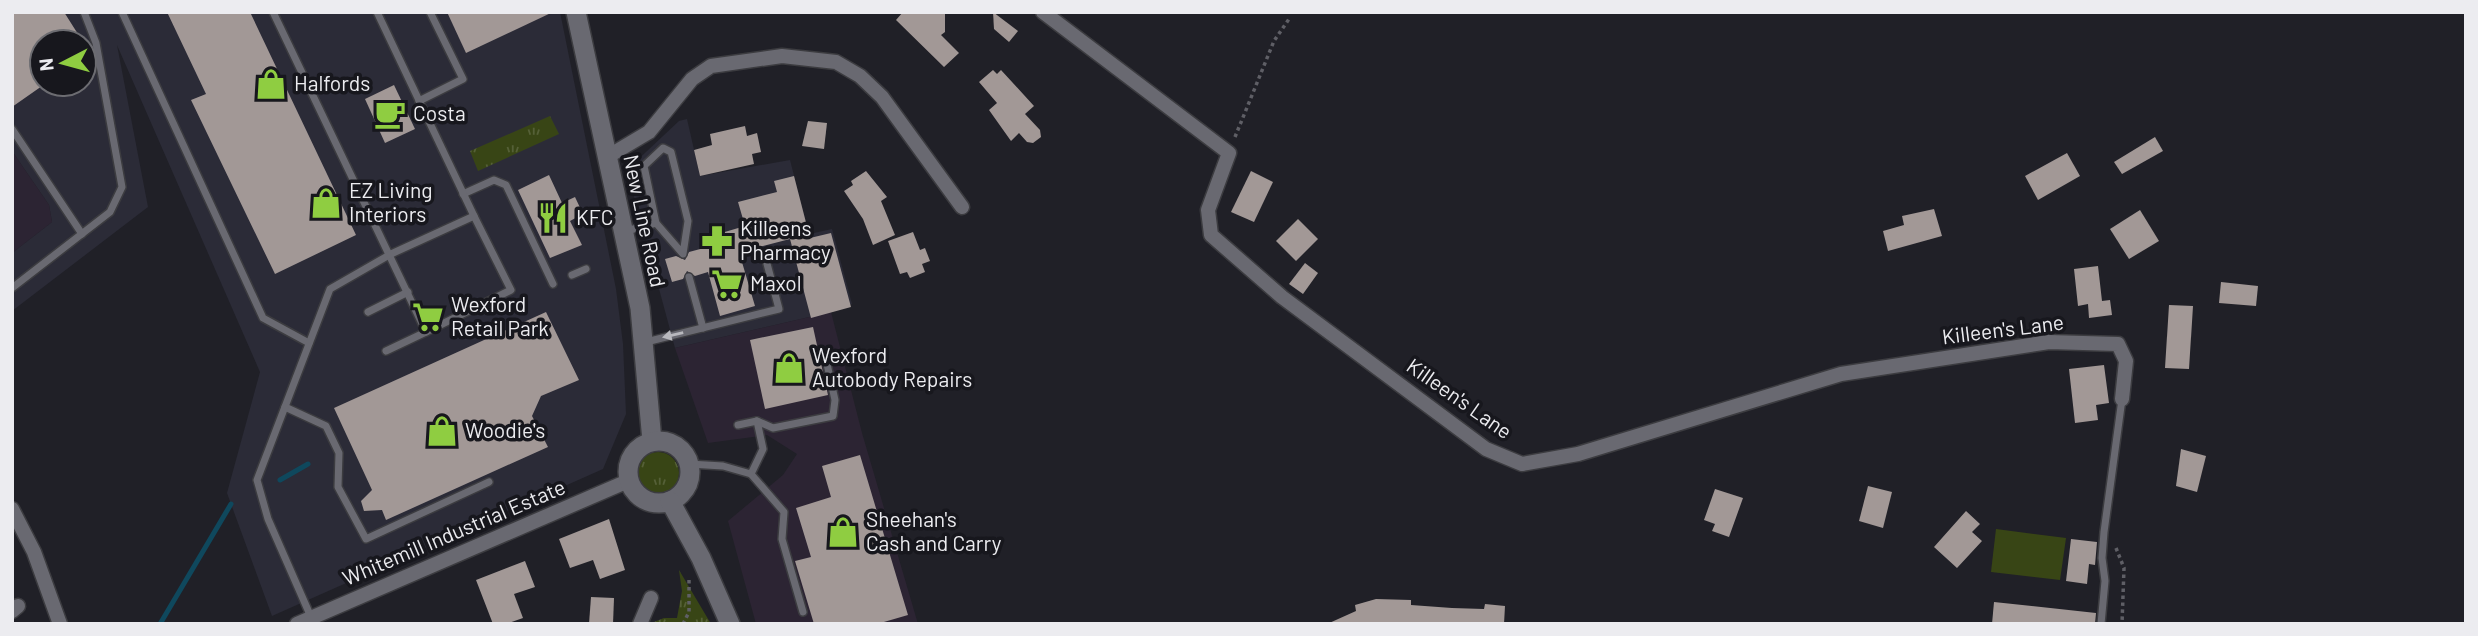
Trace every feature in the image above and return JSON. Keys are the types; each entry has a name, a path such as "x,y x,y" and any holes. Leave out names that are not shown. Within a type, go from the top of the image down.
{"main road":[{"name":"New Line Road","path":"576,12 640,308 652,441"},
{"path":"652,441 673,443 681,450 689,464 690,479 686,488 670,501 650,502 641,498 628,481 629,461 634,452 652,441"},
{"path":"670,501 701,558 730,624"}],"street":[{"path":"1043,12 1229,153"},
{"path":"607,157 649,132 692,79 711,66 782,56 836,62 860,76 882,97 962,207"},
{"name":"Killeen's Lane","path":"1229,153 1208,210 1211,235 1282,297 1486,449 1522,464 1578,454 1842,374 2049,342 2118,344 2126,361 2122,399"},
{"name":"Whitemill Industrial Estate","path":"297,624 628,481"},
{"path":"12,509 34,552 60,624"},
{"path":"640,624 651,598"}],"lane":[{"path":"12,288 110,212 122,187 96,43 84,12"},
{"path":"122,12 263,318 309,343"},
{"path":"273,12 426,332"},
{"path":"377,12 511,290 386,351"},
{"path":"419,101 463,79 430,12"},
{"path":"12,129 82,234"},
{"path":"663,148 671,152 688,221 683,254 656,223 644,166 663,148"},
{"path":"463,194 494,180 506,185 553,284"},
{"path":"311,617 268,519 257,480 330,289 391,254 474,216"},
{"path":"623,232 656,223"},
{"path":"642,343 779,309 766,260"},
{"path":"572,275 586,269"},
{"path":"689,277 703,328"},
{"path":"368,312 408,292"},
{"path":"737,425 757,421 773,428 833,416 835,400 825,355"},
{"path":"2101,624 2105,581 2102,558 2104,532 2122,399"},
{"path":"285,407 326,426 339,453 338,487 366,540 489,482"},
{"path":"751,474 763,449 757,421"},
{"path":"689,464 723,466 751,474 784,512 782,540 803,612"}],"path":[{"path":"1229,153 1244,109 1274,41 1289,19"},
{"path":"2104,532 2115,546 2124,568 2122,624"},
{"path":"683,624 689,612 690,587 687,570 701,558"}],"shaded area":[{"name":"Wexford Retail Park","path":"12,12 560,12 616,289 623,344 626,414 603,469 272,616 227,493 260,372 117,45 148,207 12,311 12,253 52,222 49,205 12,151"},
{"path":"687,119 700,176 790,160 809,234 832,229 852,304 831,312 675,348 628,174 630,167 679,121"},
{"path":"12,151 49,205 52,222 12,253"},
{"path":"831,312 862,433 918,624 756,624 728,521 783,475 797,454 767,435 708,443 675,348"}],"green space":[{"path":"550,116 559,134 478,171 470,151"},
{"path":"658,452 673,458 679,473 673,488 658,494 643,488 637,473 643,458"},
{"path":"1996,529 2066,538 2060,580 1991,572"},
{"path":"679,570 711,624 649,624 664,618 677,618 682,591"}],"building":[{"path":"12,12 64,12 74,28 28,28 28,96 12,107"},
{"path":"167,12 250,12 356,235 275,274 191,100 206,94"},
{"path":"447,12 553,12 466,53"},
{"path":"903,12 945,12 945,32 941,35 959,53 944,67 896,20"},
{"path":"993,12 1018,31 1009,42 994,29"},
{"path":"993,70 997,74 1001,70 1034,106 1025,114 1040,130 1041,137 1033,143 1027,142 1019,133 1011,141 989,110 997,103 979,82"},
{"name":"Costa","path":"394,85 415,129 385,143 365,99"},
{"path":"808,121 827,123 824,149 802,146"},
{"path":"745,126 747,136 757,133 761,152 752,154 754,164 700,176 694,150 712,145 710,134"},
{"path":"2155,137 2163,151 2122,174 2114,162"},
{"path":"2067,153 2080,176 2038,200 2025,176"},
{"path":"866,171 887,197 881,201 895,235 873,245 863,219 844,191 853,185 851,181"},
{"path":"1251,171 1273,182 1254,222 1231,212"},
{"name":"KFC","path":"549,175 562,203 575,197 583,214 570,221 582,245 550,258 518,190"},
{"path":"794,176 810,238 831,233 851,307 811,318 790,239 739,252 755,306 720,316 708,272 695,276 687,271 683,279 672,282 665,259 676,256 685,260 689,252 704,248 701,239 745,226 738,202 777,192 774,181"},
{"path":"1934,209 1942,236 1888,251 1883,231 1904,225 1902,216"},
{"path":"2140,210 2159,241 2129,259 2110,229"},
{"path":"1298,219 1318,239 1296,261 1276,241"},
{"path":"913,232 920,250 925,248 930,261 922,264 925,272 910,278 907,272 900,274 888,241"},
{"path":"1305,263 1318,273 1303,294 1289,284"},
{"path":"2098,266 2102,301 2110,300 2112,315 2089,318 2088,304 2078,306 2074,269"},
{"path":"2221,282 2258,286 2256,306 2219,303"},
{"path":"2169,305 2193,306 2189,369 2165,368"},
{"name":"Woodie's","path":"546,312 579,380 541,396 532,416 548,447 386,520 382,510 364,511 361,501 372,490 334,408"},
{"name":"Wexford Autobody Repairs","path":"813,327 828,395 765,409 750,340"},
{"path":"2104,365 2109,403 2096,405 2098,420 2075,423 2069,369"},
{"path":"2181,449 2206,456 2197,492 2176,486"},
{"name":"Sheehan's Cash and Carry","path":"860,455 908,615 877,624 814,624 795,561 811,557 796,508 831,497 822,466"},
{"path":"1868,486 1892,492 1883,528 1859,521"},
{"path":"1715,489 1743,498 1729,537 1712,531 1715,524 1704,520"},
{"path":"1966,511 1980,524 1972,532 1982,541 1957,568 1934,547"},
{"path":"609,519 625,570 600,579 593,560 570,568 559,539"},
{"path":"2071,539 2097,542 2095,565 2089,564 2087,584 2066,581"},
{"path":"525,561 535,587 514,594 523,618 506,624 493,624 476,580"},
{"path":"591,597 614,598 613,624 589,624"},
{"path":"1376,599 1411,600 1411,605 1452,608 1484,609 1485,604 1505,606 1504,624 1327,624 1356,611 1355,605"},
{"path":"1994,602 2096,613 2095,624 1992,624"}],"waterway":[{"path":"280,480 308,464"},
{"path":"160,624 231,504"}],"place":[{"name":"Halfords","path":"271,84"},
{"name":"Costa","path":"390,114"},
{"name":"EZ Living Interiors","path":"326,203"},
{"name":"KFC","path":"553,218"},
{"name":"Killeens Pharmacy","path":"717,241"},
{"name":"Maxol","path":"727,284"},
{"name":"Wexford Retail Park","path":"428,317"},
{"name":"Wexford Autobody Repairs","path":"789,368"},
{"name":"Woodie's","path":"442,431"},
{"name":"Sheehan's Cash and Carry","path":"843,532"}]}
